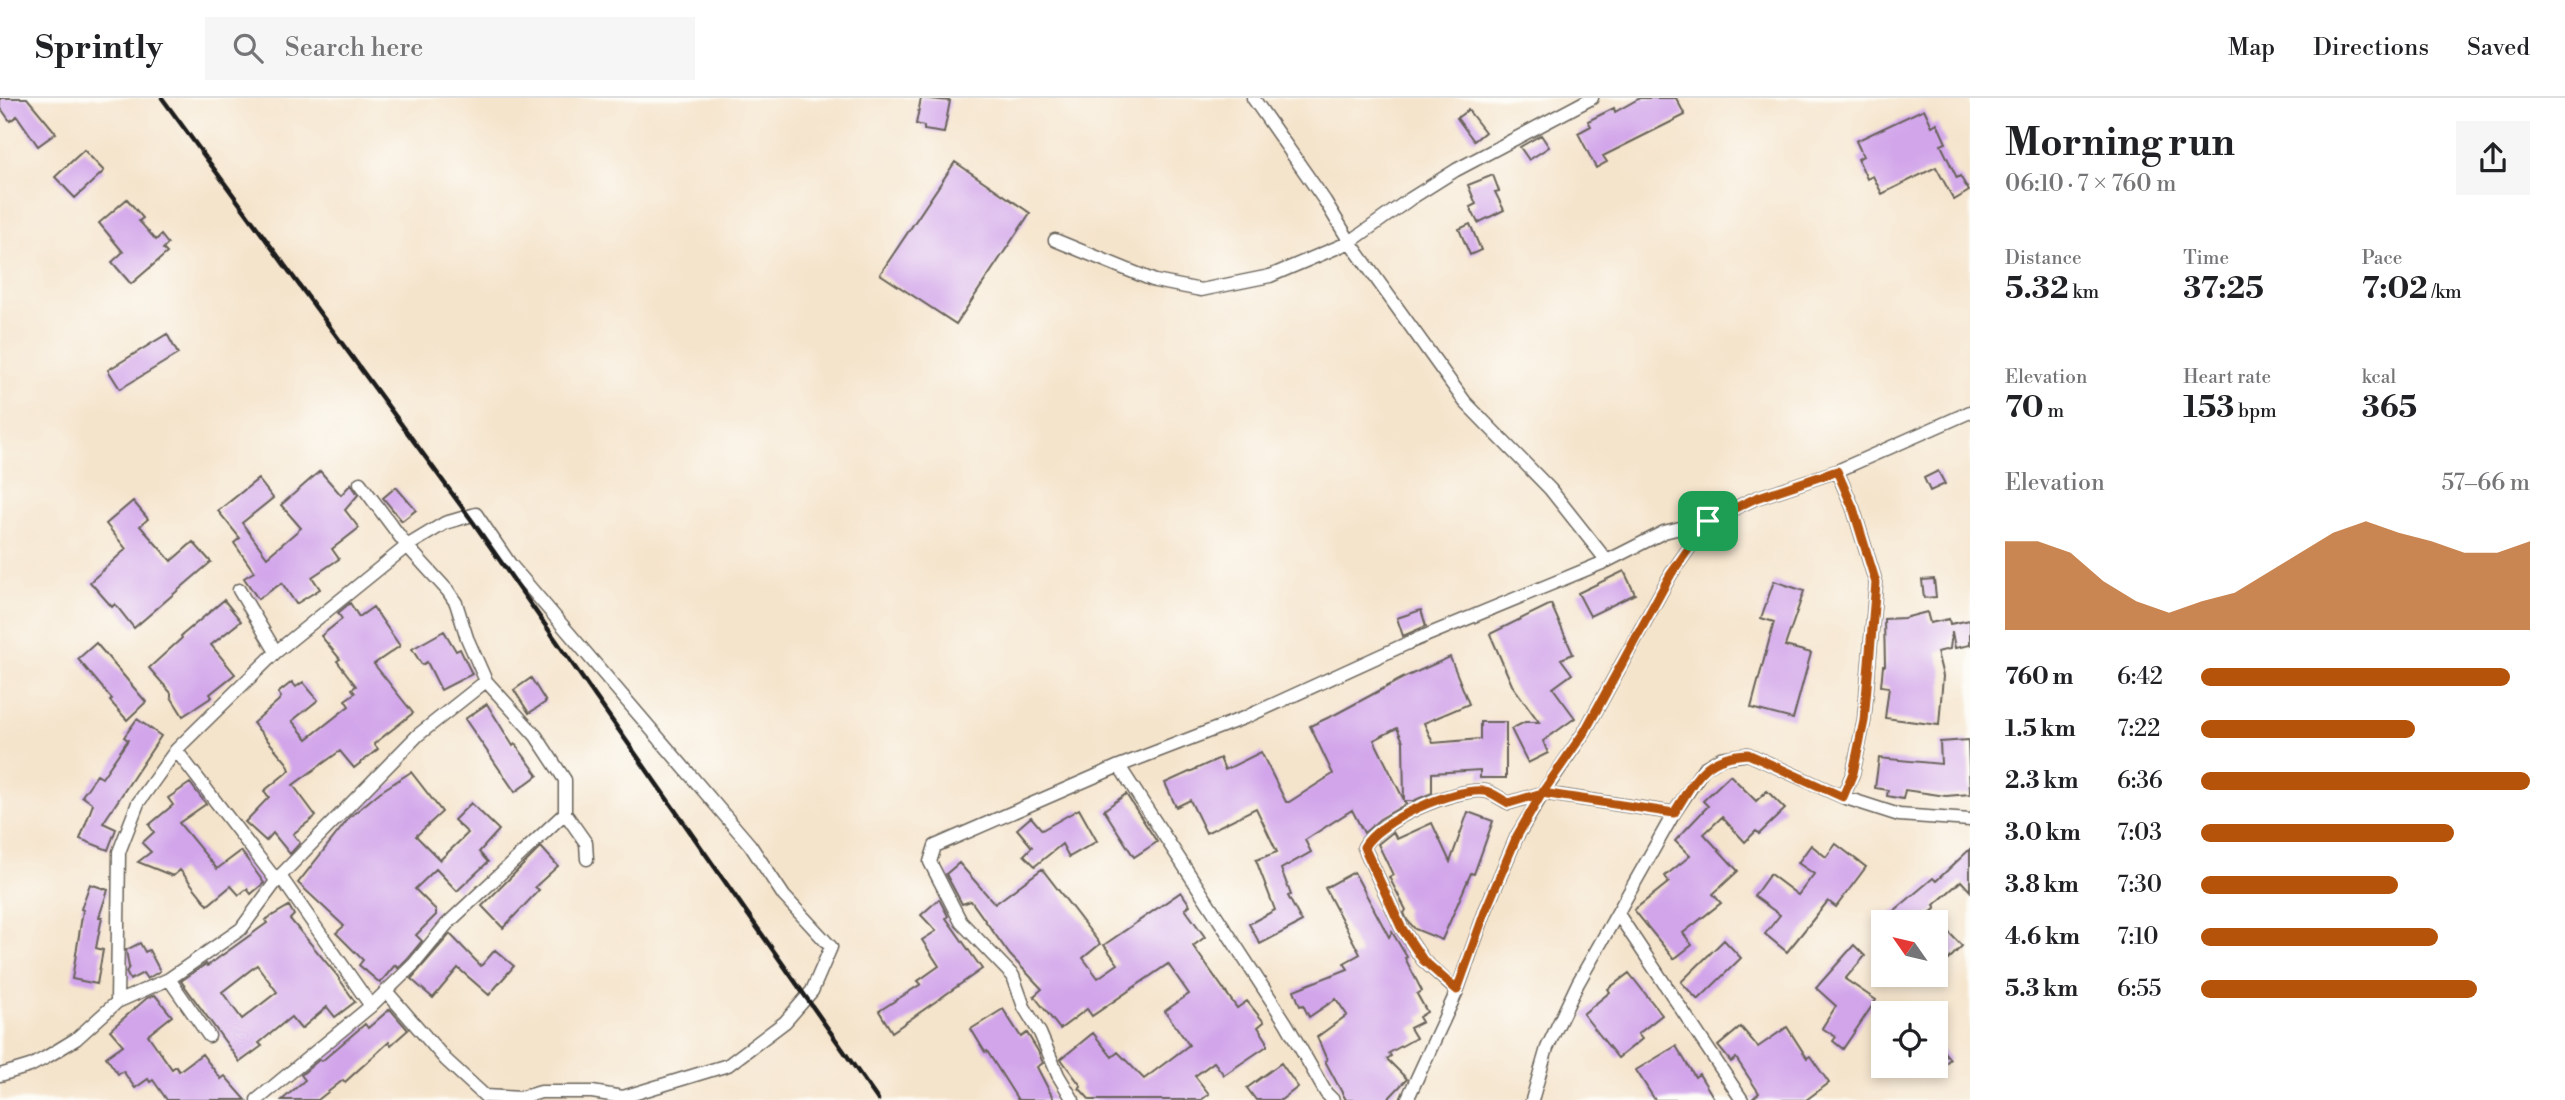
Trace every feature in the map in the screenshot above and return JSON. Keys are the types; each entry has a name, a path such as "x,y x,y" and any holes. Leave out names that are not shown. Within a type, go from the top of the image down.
{"street":[{"path":"1252,98 1325,201 1350,242 1465,402 1550,489 1608,561"},
{"path":"1055,240 1155,281 1201,290 1270,276 1350,242 1456,170 1592,98"},
{"path":"1073,1100 1024,1007 1013,976 961,922 930,862 935,846 1119,766 1245,716 1408,643 1608,561 1664,532 1708,521 1756,498 1837,471 1970,412"},
{"path":"1837,471 1853,508 1876,583 1864,721 1853,773 1843,797"},
{"path":"360,483 407,546 448,591 456,603 467,638 486,681 536,736 565,780 565,813 586,843 587,859"},
{"path":"117,1002 119,852 138,803 176,751 276,652 407,546 445,523 475,514 510,564 750,845 784,895 831,947 812,991 785,1022 728,1065 623,1097 592,1092 541,1092 520,1098 485,1096 446,1060 387,991"},
{"path":"1407,1100 1457,990 1486,909 1517,836 1542,793 1585,731 1671,574 1708,521"},
{"path":"239,590 276,652"},
{"path":"0,1075 30,1066 76,1039 117,1002 169,979 241,929 278,878 418,735 486,681"},
{"path":"176,751 278,878 371,1006"},
{"path":"1532,1100 1547,1048 1578,983 1674,813 1704,768 1721,758 1748,754 1843,797 1899,815 1970,820"},
{"path":"1119,766 1286,1023 1326,1093 1333,1100"},
{"path":"1457,990 1423,960 1401,927 1364,847 1375,832 1449,795 1485,791 1509,803 1542,793 1674,813"},
{"path":"257,1100 371,1006 447,924 565,813"},
{"path":"1618,914 1742,1100"},
{"path":"169,979 209,1036"}],"building":[{"path":"0,98 27,98 56,133 38,146 17,116 10,121 0,107"},
{"path":"921,98 950,101 944,133 924,130 924,126 916,124"},
{"path":"1640,98 1676,98 1685,115 1603,156 1607,162 1596,168 1578,133 1591,126 1588,121 1614,108 1615,112"},
{"path":"1924,109 1932,126 1937,123 1946,143 1941,145 1957,178 1960,176 1969,191 1954,200 1936,167 1882,194 1873,176 1867,179 1858,159 1863,156 1856,141"},
{"path":"1468,110 1485,132 1474,141 1457,118"},
{"path":"1541,135 1549,147 1529,160 1520,147"},
{"path":"84,150 104,171 75,198 55,177"},
{"path":"955,162 1030,213 956,324 880,274"},
{"path":"1493,175 1499,191 1495,192 1504,210 1478,223 1470,207 1476,204 1468,185"},
{"path":"127,199 143,218 139,221 156,240 161,235 168,244 163,249 167,253 131,284 112,262 123,252 99,223"},
{"path":"1470,224 1481,250 1470,255 1459,229"},
{"path":"167,334 178,354 120,389 108,370"},
{"path":"320,471 341,495 351,484 358,495 345,510 359,528 332,549 339,559 312,577 320,589 296,604 282,583 258,599 244,578 254,572 234,543 240,538 218,511 258,479 273,498 242,523 267,557 301,528 281,505"},
{"path":"1938,471 1945,484 1930,491 1924,478"},
{"path":"396,487 416,510 402,521 383,498"},
{"path":"133,501 148,519 140,526 171,561 193,542 211,562 134,628 115,604 112,607 90,582 126,549 106,524"},
{"path":"1624,571 1635,594 1590,616 1578,593"},
{"path":"1934,579 1936,597 1924,598 1922,580"},
{"path":"1774,581 1804,591 1785,646 1811,653 1793,719 1751,708 1774,622 1761,618"},
{"path":"224,600 241,621 211,645 235,674 210,694 212,697 183,716 171,693 149,668 182,638 181,636"},
{"path":"350,603 359,617 373,607 400,646 374,664 413,713 374,744 378,749 354,768 340,751 293,785 316,816 293,834 300,843 290,854 273,833 266,841 245,822 269,797 264,791 290,770 253,723 278,701 281,697 278,693 292,682 296,687 303,682 318,700 292,721 307,739 349,706 345,700 355,693 352,689 356,686 337,661 340,659 321,636 342,619 338,613"},
{"path":"1551,604 1573,654 1561,659 1572,674 1553,688 1575,718 1543,741 1548,753 1528,763 1511,729 1525,722 1539,722 1512,685 1490,634"},
{"path":"1421,610 1426,626 1403,636 1397,618"},
{"path":"1927,612 1930,623 1949,619 1950,624 1970,620 1970,645 1955,648 1952,632 1950,649 1937,652 1943,676 1939,725 1885,718 1889,687 1881,686 1885,666 1884,619 1904,618"},
{"path":"444,631 456,651 460,649 472,674 441,690 427,662 422,665 412,649"},
{"path":"96,643 146,702 127,720 78,659"},
{"path":"1450,657 1469,704 1424,723 1433,743 1480,739 1480,722 1506,722 1506,778 1480,778 1480,770 1432,773 1432,793 1413,801 1404,801 1406,804 1380,819 1364,833 1352,810 1305,840 1311,852 1281,869 1291,895 1288,896 1302,922 1260,944 1249,924 1275,910 1256,860 1277,852 1256,808 1206,833 1190,800 1176,807 1165,783 1220,758 1225,770 1261,752 1286,802 1289,802 1333,774 1310,726","holes":["1397,728 1403,741 1404,800 1374,740"]},
{"path":"531,678 546,702 529,713 514,690"},
{"path":"487,704 513,746 515,744 538,775 515,792 465,719"},
{"path":"137,719 161,736 103,823 116,829 108,850 80,839 93,804 82,796 97,775 102,778 128,740 124,737"},
{"path":"1968,740 1970,794 1946,796 1905,790 1903,799 1887,796 1888,790 1875,788 1879,758 1941,764 1940,742"},
{"path":"411,772 442,812 416,836 440,860 468,833 454,820 471,803 499,830 479,852 488,862 457,891 436,869 415,889 436,910 436,915 416,935 422,941 408,958 398,968 395,965 380,983 359,965 363,960 336,933 344,926 298,883 350,817 380,792"},
{"path":"1730,775 1756,801 1767,791 1785,809 1759,834 1756,831 1745,842 1722,817 1704,834 1738,871 1713,894 1721,903 1683,933 1692,945 1674,959 1634,910 1669,882 1665,876 1690,856 1675,841 1708,806 1703,801"},
{"path":"190,783 206,804 179,823 217,869 241,851 264,883 251,894 247,889 239,895 231,886 208,905 180,870 173,876 138,862 151,852 142,843 154,832 149,825 173,805 168,798"},
{"path":"1126,794 1157,842 1134,857 1104,810"},
{"path":"1079,809 1097,841 1069,857 1062,844 1035,866 1024,855 1032,847 1017,829 1031,817 1042,830"},
{"path":"1468,812 1493,821 1474,874 1471,873 1442,940 1415,929 1407,920 1404,913 1406,910 1389,877 1393,875 1378,844 1393,832 1397,839 1432,823 1450,862"},
{"path":"1836,844 1866,867 1836,907 1828,901 1787,952 1765,934 1780,915 1754,896 1770,874 1798,895 1814,874 1798,863 1811,845 1826,857"},
{"path":"541,847 558,866 535,887 539,890 503,928 482,906"},
{"path":"1970,849 1970,891 1961,881 1934,905 1936,908 1934,910 1895,910 1933,878 1936,881"},
{"path":"959,863 995,904 1042,869 1100,944 1083,958 1098,978 1118,964 1104,945 1181,892 1190,905 1185,909 1205,937 1193,946 1237,1008 1247,1001 1264,1022 1258,1027 1267,1041 1267,1046 1224,1075 1214,1062 1195,1076 1209,1094 1201,1100 1090,1100 1061,1059 1093,1033 1112,1057 1118,1052 1144,1079 1189,1045 1165,1011 1189,994 1168,964 1092,1016 1087,1009 1060,1029 1034,996 1042,989 1010,955 971,901 962,904 946,874"},
{"path":"1354,872 1389,937 1392,932 1407,957 1405,958 1422,991 1417,994 1427,1012 1419,1017 1422,1022 1410,1028 1416,1038 1389,1053 1391,1056 1387,1059 1407,1079 1387,1100 1346,1100 1325,1061 1327,1060 1317,1037 1347,1015 1336,999 1309,1017 1303,1005 1300,1006 1294,990 1348,969 1344,963 1360,954 1325,888"},
{"path":"90,884 108,890 99,917 102,917 96,948 103,950 97,984 72,979 83,910 81,909"},
{"path":"939,899 948,916 946,918 982,969 892,1032 879,1011 921,984 918,981 939,966 922,940 936,931 921,915"},
{"path":"289,906 294,915 290,919 336,974 355,1002 335,1017 327,1007 301,1029 291,1017 259,1043 262,1046 240,1062 181,981 206,964 207,966 267,923 265,920","holes":["257,965 277,992 242,1019 222,992"]},
{"path":"1948,931 1962,946 1948,960"},
{"path":"450,934 481,966 495,950 514,966 489,995 458,968 433,998 411,979"},
{"path":"1724,940 1741,958 1698,1000 1681,982"},
{"path":"140,943 145,952 149,950 160,971 147,979 143,973 130,980 126,972 129,967 126,950"},
{"path":"1854,945 1865,956 1845,979 1876,1000 1871,1001 1871,1007 1843,1049 1833,1041 1836,1037 1822,1028 1836,1006 1816,988"},
{"path":"1629,973 1662,1015 1638,1034 1642,1039 1618,1058 1583,1014"},
{"path":"155,995 172,1016 148,1035 172,1069 176,1066 179,1071 202,1054 221,1079 225,1076 246,1100 167,1100 153,1080 150,1082 148,1079 135,1088 123,1071 118,1074 106,1057 123,1045 110,1030 147,998"},
{"path":"390,1009 408,1030 391,1045 389,1042 345,1082 343,1080 318,1100 282,1100 305,1080 301,1075 320,1059 322,1061 365,1024 368,1028"},
{"path":"1003,1009 1021,1037 1027,1033 1038,1051 1043,1063 1037,1067 1054,1100 1018,1100 971,1029"},
{"path":"1741,1027 1758,1047 1787,1027 1807,1058 1810,1056 1829,1083 1806,1100 1751,1100 1759,1093 1736,1058 1731,1062 1718,1046"},
{"path":"1676,1046 1695,1077 1699,1074 1715,1100 1655,1100 1636,1070"},
{"path":"1281,1063 1298,1087 1281,1100 1256,1100 1247,1088"}],"railway":[{"path":"162,98 473,522 878,1100"}],"route":[{"path":"1708,521 1671,574 1585,731 1542,793 1517,836 1486,909 1457,990 1423,960 1401,927 1364,847 1375,832 1399,818 1449,795 1485,791 1509,803 1542,793 1674,813 1704,768 1721,758 1748,754 1843,797 1853,773 1864,721 1874,632 1876,583 1853,508 1837,471 1756,498 1708,521"}]}
